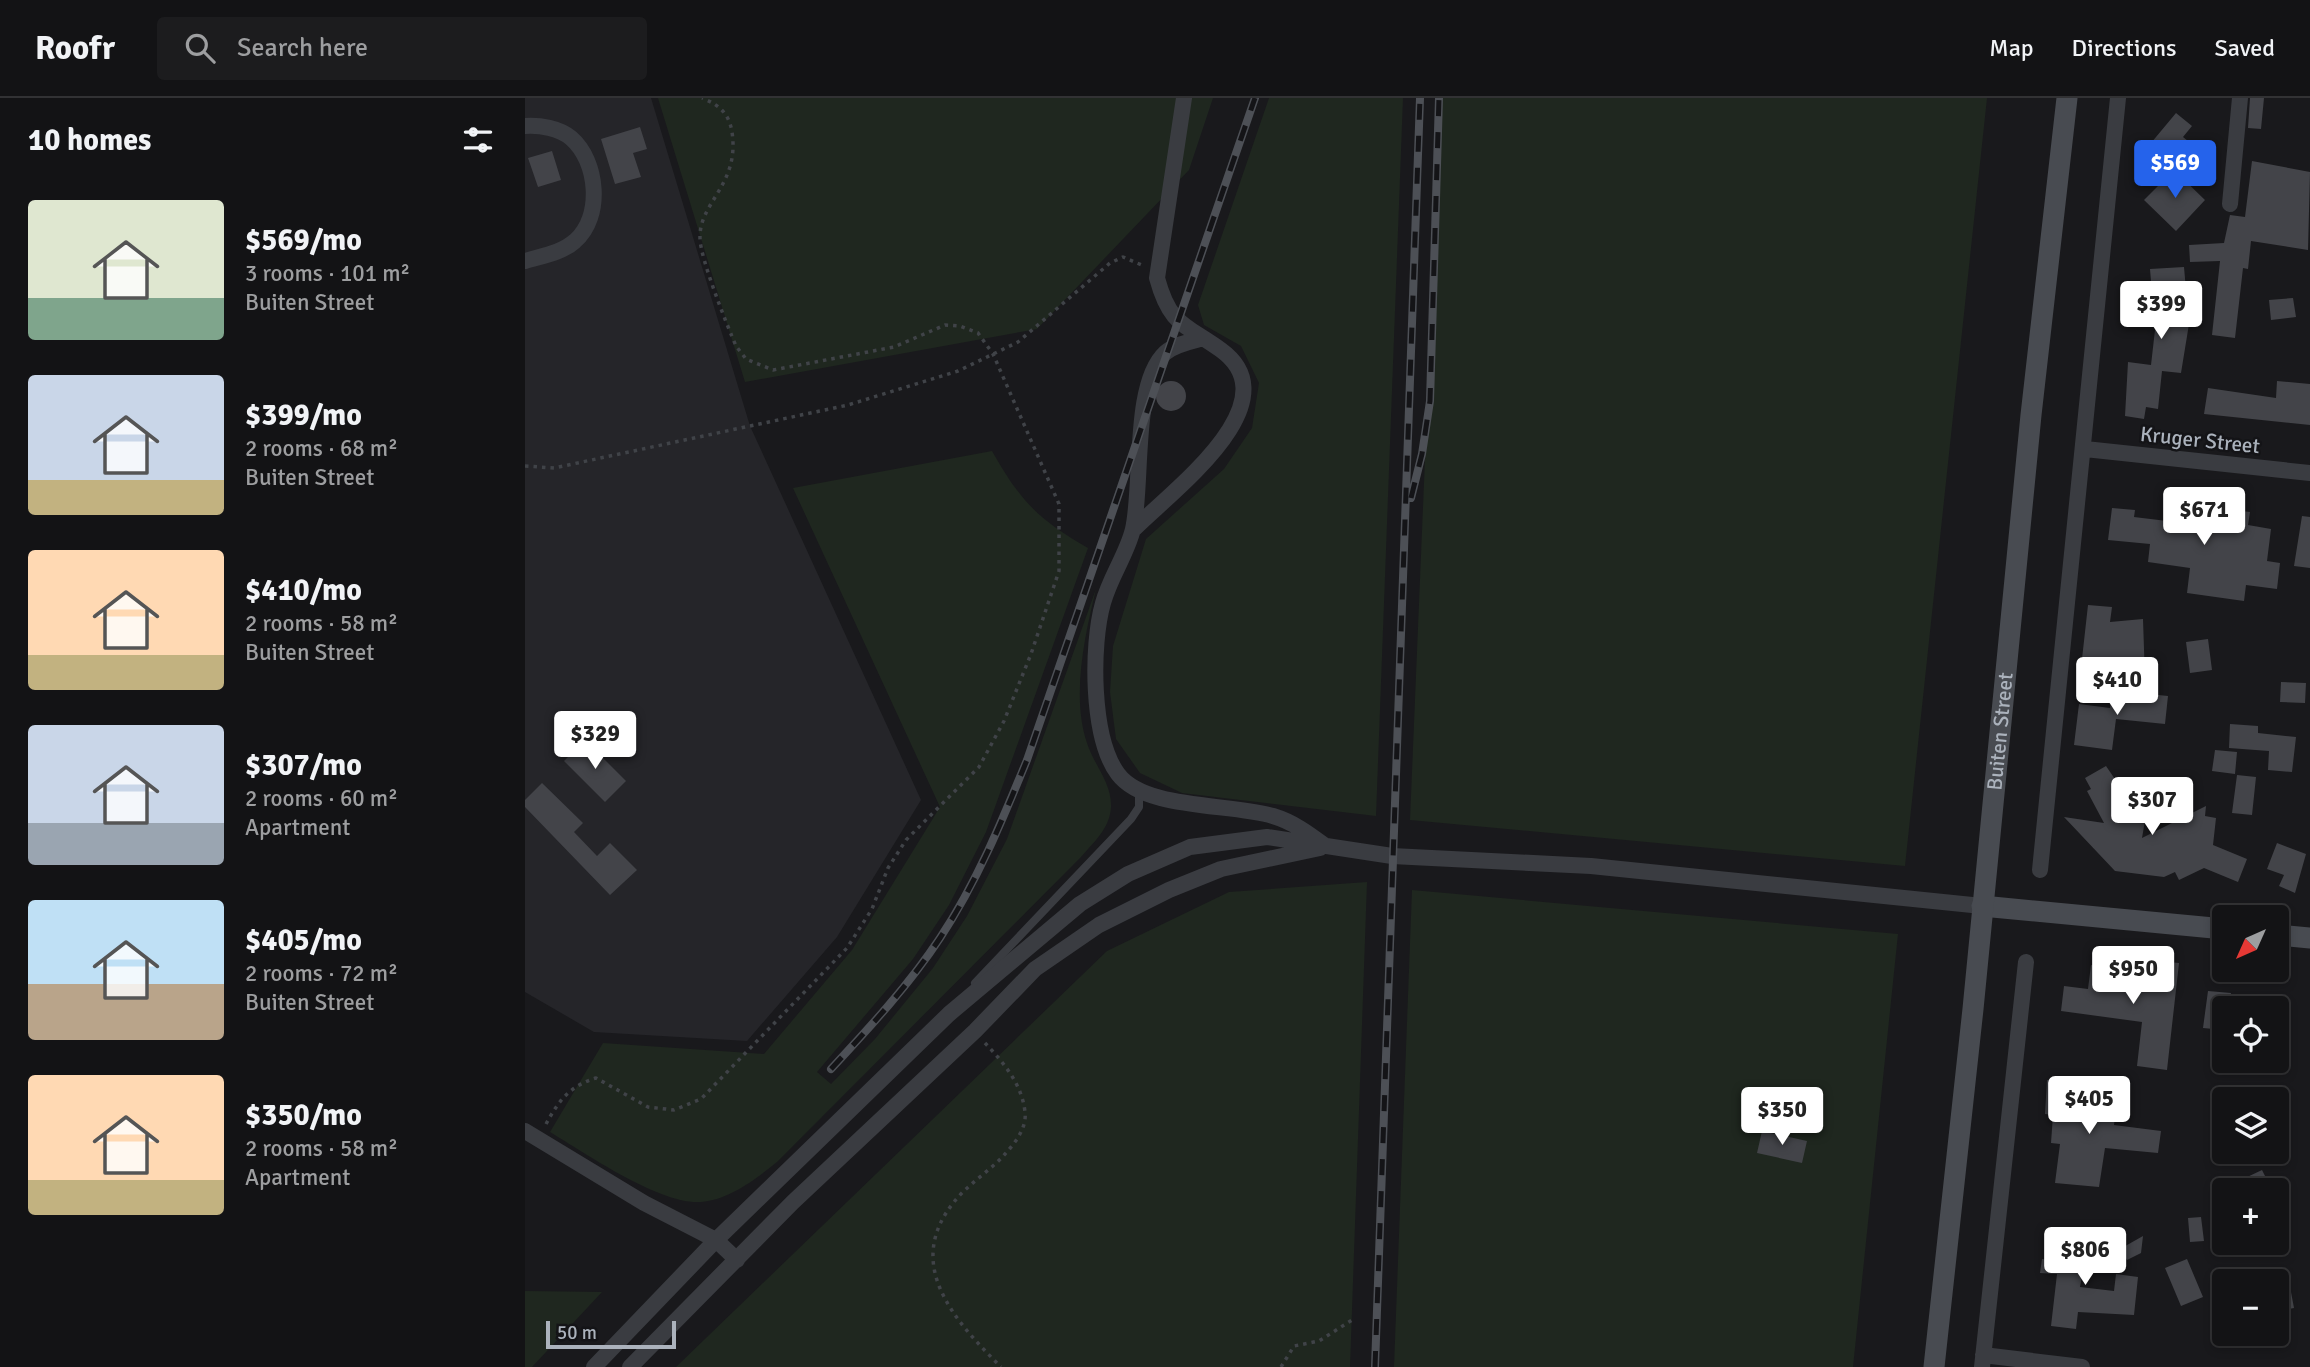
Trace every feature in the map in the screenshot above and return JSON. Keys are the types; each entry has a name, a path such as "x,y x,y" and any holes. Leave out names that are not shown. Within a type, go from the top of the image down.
{"street":[{"path":"1133,530 1227,437 1241,413 1243,387 1235,362 1178,321 1164,303 1157,278 1184,98"},
{"name":"Buiten Street","path":"1934,1367 2031,415 2067,98"},
{"path":"2040,870 2085,449 2118,98"},
{"path":"2229,204 2240,98"},
{"path":"525,126 554,129 570,137 580,148 592,176 593,203 588,223 575,241 554,253 525,261"},
{"path":"1200,339 1178,345 1163,355 1149,386 1133,530 1102,604 1095,672 1096,711 1109,760 1119,775 1139,793 1275,816 1301,827 1326,847"},
{"name":"Kruger Street","path":"2085,449 2310,473"},
{"path":"594,1367 716,1240 980,987 1080,904 1128,874 1190,847 1233,839 1267,837 1392,856 1591,866 2212,928"},
{"path":"630,1367 793,1202 975,1031 1035,969 1127,909 1221,869 1326,847"},
{"path":"2289,935 2310,938"},
{"path":"2026,962 1983,1361 2082,1367"},
{"path":"531,1135 644,1203 716,1240 737,1260"}],"lane":[{"path":"869,1094 1131,819 1139,807 1139,793"}],"path":[{"path":"531,1135 576,1084 596,1078 648,1107 674,1110 701,1099 846,948 872,909 888,868 907,840 979,767 1004,721 1031,654 1059,570 1059,503 993,354 978,333 960,326 945,325 894,347 773,370 746,359 730,333 700,240 703,221 728,178 734,150 730,122 719,104 702,98"},
{"path":"525,466 554,468 848,405 958,371 1018,342 1109,263 1123,257 1143,265 1157,278"},
{"path":"975,1031 1011,1072 1025,1112 1019,1140 993,1168 955,1201 935,1232 931,1264 945,1301 974,1339 1001,1367"},
{"path":"1280,1367 1294,1346 1319,1341 1352,1320"}],"shaded area":[{"path":"525,98 651,98 750,426 921,800 837,937 747,1041 594,1032 525,992"},
{"path":"658,98 1213,98 1189,170 1037,329 745,382"},
{"path":"1269,98 1403,98 1376,816 1182,793 1140,773 1116,739 1110,692 1113,646 1146,539 1224,469 1252,428 1259,383 1241,346 1204,325 1198,305"},
{"path":"1440,98 1987,98 1905,866 1410,820"},
{"path":"992,451 1012,484 1032,508 1056,528 1088,548 986,832 949,905 913,959 817,1072 831,1084 875,1039 933,968 967,916 1007,839 1096,589 1081,666 1080,706 1087,743 1111,798 1108,822 1081,857 769,1169 732,1193 701,1202 684,1201 644,1187 550,1132 603,1043 764,1054 852,950 940,807 793,488"},
{"path":"1367,882 1350,1367 676,1367 1107,951 1229,892"},
{"path":"1412,890 1898,934 1853,1367 1394,1367"},
{"path":"525,1291 602,1292 532,1367 525,1367"}],"building":[{"path":"2250,98 2264,98 2261,129 2248,128"},
{"path":"2176,113 2192,126 2183,137 2198,149 2182,169 2151,143"},
{"path":"640,127 647,149 633,153 641,177 615,184 601,139"},
{"path":"552,151 561,180 538,187 528,158"},
{"path":"2252,161 2310,172 2308,250 2251,241 2248,269 2243,268 2235,338 2212,335 2220,261 2190,262 2189,245 2224,243 2230,215 2245,217"},
{"path":"2174,170 2205,200 2176,231 2144,200"},
{"path":"2184,267 2189,324 2181,373 2162,371 2158,409 2146,407 2144,419 2125,416 2128,362 2151,365 2155,330 2150,269"},
{"path":"2293,298 2296,317 2271,320 2269,300"},
{"path":"1171,381 1182,385 1186,396 1182,407 1171,411 1160,407 1156,396 1160,385"},
{"path":"2277,381 2310,384 2310,425 2204,414 2208,388 2276,398"},
{"path":"2170,502 2250,512 2248,525 2271,529 2267,561 2280,563 2277,589 2246,585 2244,601 2187,593 2190,568 2148,562 2150,544 2108,540 2112,508 2135,510 2134,517 2167,521"},
{"path":"2302,516 2310,517 2310,568 2294,566"},
{"path":"2088,605 2112,607 2110,622 2143,619 2145,679 2112,684 2113,672 2081,668"},
{"path":"2208,639 2212,670 2190,673 2186,642"},
{"path":"2281,682 2306,683 2305,703 2280,702"},
{"path":"2111,690 2168,696 2165,724 2116,719 2112,750 2074,745 2079,704 2110,708"},
{"path":"2230,724 2258,726 2258,733 2296,737 2292,772 2268,770 2269,751 2229,748"},
{"path":"585,740 626,781 605,802 564,761"},
{"path":"2215,750 2237,752 2235,774 2212,771"},
{"path":"2106,766 2134,807 2147,809 2142,838 2206,806 2205,816 2216,818 2213,845 2247,859 2238,882 2204,868 2179,880 2175,872 2164,877 2115,871 2064,817 2104,823 2087,791 2091,789 2085,778"},
{"path":"2237,775 2256,777 2252,815 2232,813"},
{"path":"542,783 583,823 574,832 597,856 610,843 637,870 610,895 525,807 525,800"},
{"path":"2277,843 2306,854 2295,893 2279,886 2284,875 2267,869"},
{"path":"2149,960 2179,963 2167,1070 2137,1066 2142,1022 2061,1011 2064,986 2088,989 2091,965 2114,969 2114,977 2147,981"},
{"path":"2208,991 2231,993 2231,996 2212,996 2212,1029 2203,1028"},
{"path":"2047,1080 2073,1084 2071,1102 2116,1106 2114,1125 2161,1131 2158,1153 2105,1148 2099,1187 2055,1183 2060,1144 2051,1143 2053,1115 2045,1114"},
{"path":"1762,1131 1807,1141 1802,1163 1757,1153"},
{"path":"2262,1170 2266,1178 2245,1178"},
{"path":"2201,1217 2204,1241 2190,1242 2188,1218"},
{"path":"2062,1234 2089,1237 2080,1287 2114,1291 2116,1274 2138,1277 2134,1315 2078,1312 2076,1329 2051,1326 2057,1274 2040,1273 2042,1259 2059,1261"},
{"path":"2143,1236 2141,1253 2127,1260 2120,1249"},
{"path":"2187,1259 2203,1297 2181,1306 2165,1268"},
{"path":"2289,1281 2294,1308 2289,1309"}],"railway":[{"path":"831,1069 928,955 966,895 998,828 1027,760 1255,98"},
{"path":"1375,1367 1420,98"},
{"path":"1411,498 1422,454 1430,401 1439,98"}]}
